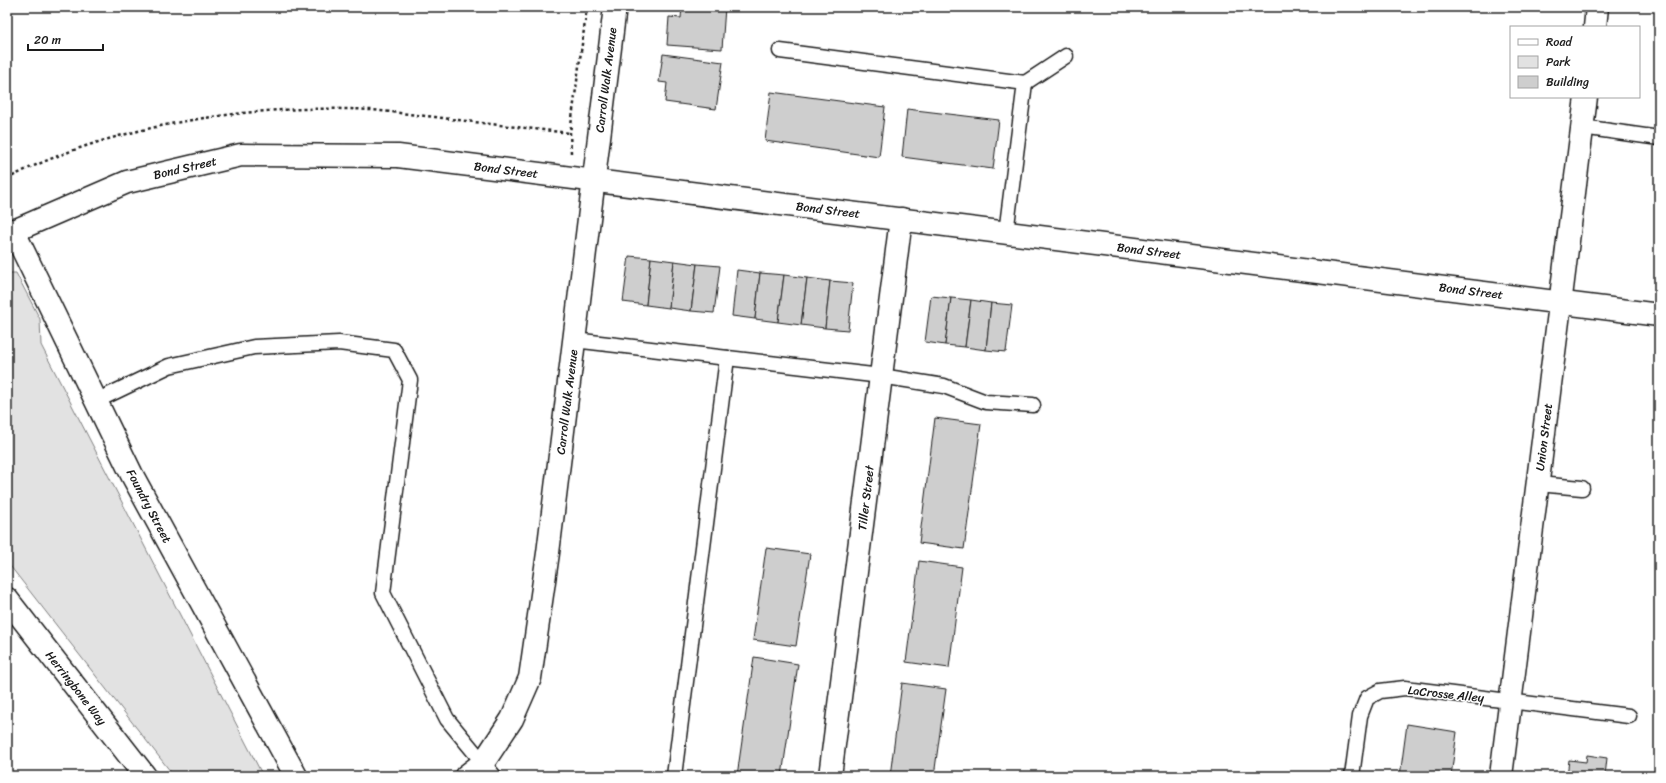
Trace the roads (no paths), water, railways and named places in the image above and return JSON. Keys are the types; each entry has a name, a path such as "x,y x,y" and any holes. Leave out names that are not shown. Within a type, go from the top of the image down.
{"street":[{"name":"Carroll Walk Avenue","path":"481,772 512,719 530,678 548,553 615,7"},
{"path":"1595,26 1597,7"},
{"name":"Union Street","path":"1501,776 1586,98"},
{"name":"Bond Street","path":"10,232 127,182 241,155 398,156 1659,315"},
{"name":"Tiller Street","path":"830,776 901,219"},
{"name":"Foundry Street","path":"10,232 132,475 296,776"},
{"name":"Herringbone Way","path":"7,599 145,776"}],"lane":[{"path":"780,51 1025,83 1066,56"},
{"path":"1006,233 1025,83"},
{"path":"1582,127 1659,138"},
{"path":"574,340 881,376 944,386 986,402 1033,405"},
{"path":"96,401 169,366 254,348 339,343 394,350 410,380 383,593 447,719 481,772"},
{"path":"674,776 727,358"},
{"path":"1538,484 1582,488"},
{"name":"LaCrosse Alley","path":"1352,776 1360,716 1367,698 1380,691 1405,688 1630,716"}]}
